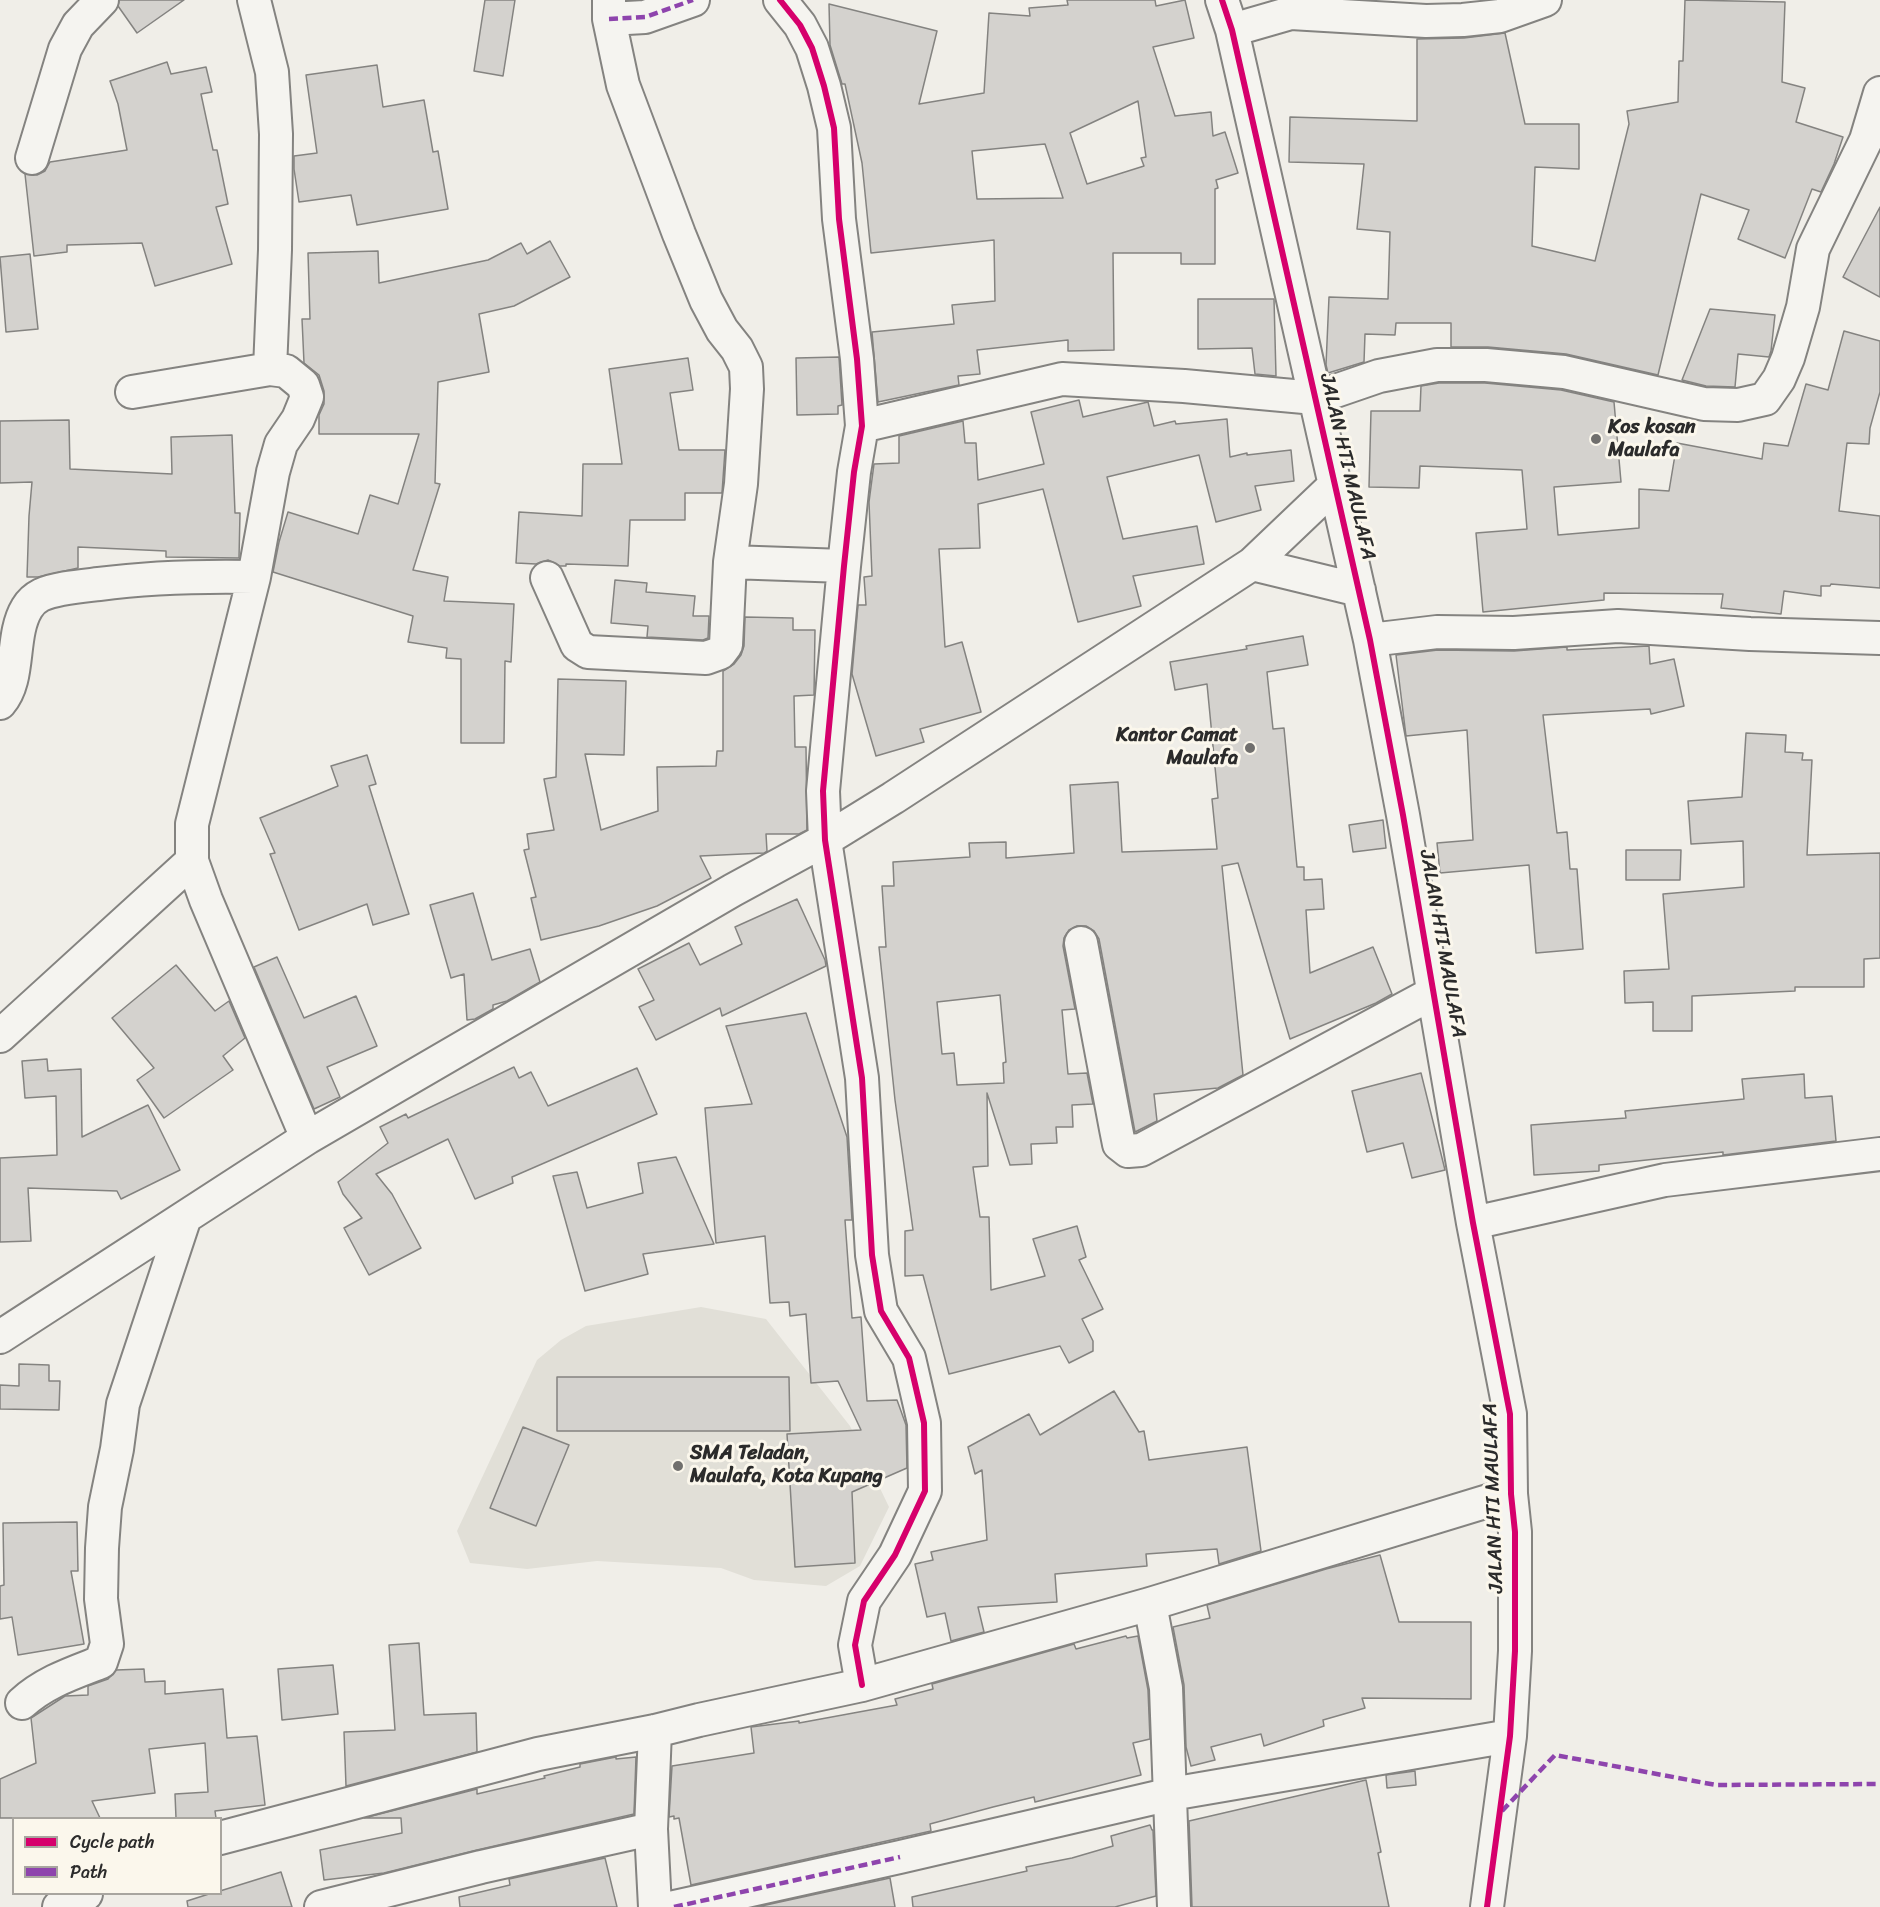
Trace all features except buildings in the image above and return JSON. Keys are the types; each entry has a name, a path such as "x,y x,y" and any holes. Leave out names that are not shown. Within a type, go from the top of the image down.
{"street":[{"path":"32,158 65,49 78,25 102,0"},
{"path":"254,0 272,72 276,134 275,250 270,369"},
{"path":"547,578 577,645 588,652 706,657 720,653 726,645 730,562 741,484 747,389 746,367 706,300 678,234 623,84 609,9 645,16 693,0"},
{"path":"780,0 788,7 812,48 834,128 839,219 857,359 862,426 854,472 823,791 825,840 862,1078 872,1256 881,1311 909,1358 924,1424 925,1491 895,1555 864,1601 855,1645 862,1685"},
{"name":"JALAN HTI MAULAFA","path":"1222,0 1232,30 1370,640 1449,1072 1473,1223 1510,1414 1511,1494 1515,1532 1515,1651 1510,1736 1487,1907"},
{"path":"1232,30 1291,14 1426,21 1463,20 1500,16 1545,0"},
{"path":"862,426 1062,379 1184,386 1314,398 1379,376 1437,364 1486,365 1564,372 1704,404 1738,405 1765,399 1779,379 1788,358 1803,307 1813,249 1866,140 1880,93"},
{"path":"132,392 270,369 285,371 303,385 307,397 298,420 281,444 278,454 262,526 254,577 192,825 192,861 210,911 307,1138"},
{"path":"0,1337 307,1138 734,890 825,840 893,798 1252,564 1335,485"},
{"path":"730,562 844,566"},
{"path":"1252,564 1359,590"},
{"path":"0,703 10,686 18,631 22,620 32,601 40,595 81,586 122,581 186,576 254,577"},
{"path":"1370,640 1437,632 1514,633 1618,626 1750,634 1880,638"},
{"path":"0,1036 192,861"},
{"path":"1081,943 1119,1144 1128,1151 1141,1150 1433,993"},
{"path":"1473,1223 1665,1180 1880,1154"},
{"path":"22,1703 51,1683 101,1662 107,1644 101,1599 105,1508 123,1404 185,1217"},
{"path":"222,1837 538,1754 655,1731 862,1685 1150,1604 1511,1494"},
{"path":"1150,1604 1166,1688 1174,1907"},
{"path":"655,1731 651,1830 655,1907"},
{"path":"674,1907 912,1855 1171,1794 1510,1736"},
{"path":"321,1907 481,1867 651,1830"},
{"path":"59,1907 82,1895"}],"shaded area":[{"name":"SMA Teladan, Maulafa, Kota Kupang","path":"701,1307 766,1319 850,1426 889,1507 860,1566 826,1586 754,1580 721,1568 597,1561 527,1569 470,1563 457,1531 537,1360 561,1340 586,1326"}],"marked path":[{"path":"609,19 645,17 693,0"},
{"path":"1502,1811 1555,1755 1716,1785 1880,1784"},
{"path":"674,1907 900,1857"}],"cycle path":[{"path":"780,0 800,25 812,48 834,128 839,219 857,359 862,426 854,472 823,791 825,840 862,1078 872,1255 881,1311 909,1358 924,1423 925,1491 895,1555 864,1601 855,1645 862,1685"},
{"path":"1222,0 1232,30 1370,640 1403,815 1473,1223 1510,1414 1511,1494 1515,1532 1515,1651 1510,1736 1487,1907"}],"place":[{"name":"Kos kosan Maulafa","path":"1596,439"},
{"name":"Kantor Camat Maulafa","path":"1250,748"},
{"name":"SMA Teladan, Maulafa, Kota Kupang","path":"678,1466"}]}
